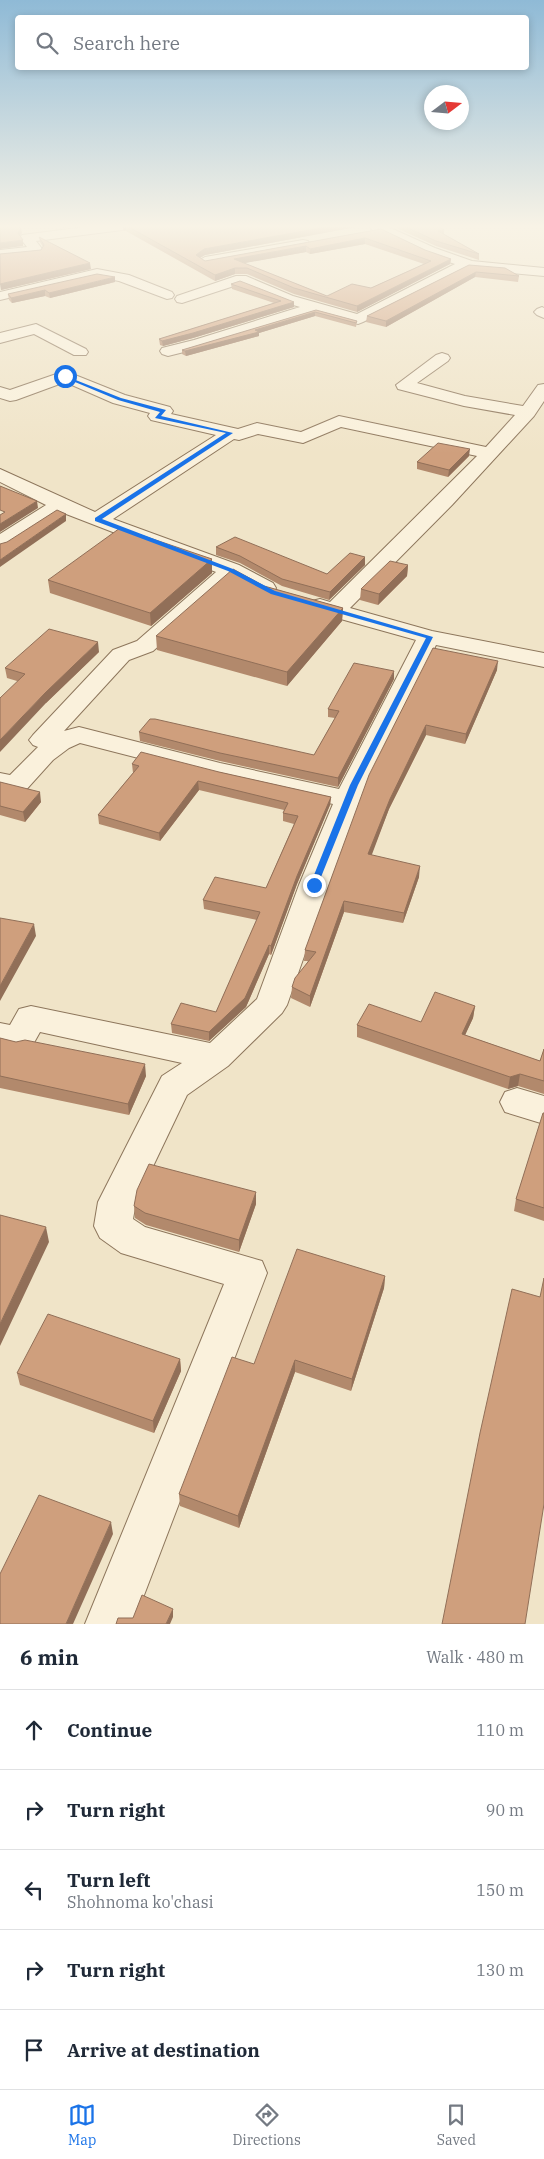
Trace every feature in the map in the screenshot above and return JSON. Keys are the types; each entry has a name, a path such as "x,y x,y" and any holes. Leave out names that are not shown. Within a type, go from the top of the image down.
{"street":[{"path":"295,302 358,319 392,302"},
{"path":"168,351 194,346 315,307"},
{"path":"0,338 36,329 80,352"},
{"path":"442,358 404,386 464,401 534,410"},
{"path":"0,392 10,396 65,376 119,399 164,412 157,416 238,435 257,428 303,438 339,421 490,453"},
{"path":"335,610 534,410 544,389"},
{"path":"97,520 231,433"},
{"path":"0,475 97,520 231,570 273,593 430,637 544,660"},
{"path":"0,543 59,504"},
{"path":"55,745 42,740 121,656 145,646 231,570"},
{"path":"109,1624 248,1273 134,1241 113,1226 117,1202 174,1086 216,1057 270,1005 348,798 430,637"},
{"path":"0,781 16,784 55,745 65,738 79,735 220,771 348,798"},
{"path":"0,1036 19,1039 31,1018 216,1057"}],"building":[{"path":"278,302 294,302 193,333 162,341 159,339"},
{"path":"342,302 365,302 357,306"},
{"path":"395,302 421,302 386,321 367,316"},
{"path":"316,310 357,321 356,323 315,312 255,330 259,332 185,351 182,350"},
{"path":"438,443 470,449 449,470 417,462"},
{"path":"0,486 37,501 0,524 0,515 5,512 0,510"},
{"path":"57,510 66,514 0,560 0,544 7,542"},
{"path":"120,528 212,559 150,613 48,580"},
{"path":"235,537 327,574 350,553 365,557 330,592 282,579 240,556 216,547"},
{"path":"390,561 408,565 379,594 361,589"},
{"path":"233,569 264,586 343,608 287,672 156,636"},
{"path":"49,629 98,642 0,740 0,698 25,674 5,668"},
{"path":"433,648 498,661 466,734 426,725 390,799 368,854 420,866 404,913 344,901 310,996 292,987 295,978 316,952 305,950 369,775"},
{"path":"354,663 394,671 338,778 220,753 139,732 150,719 155,719 314,755 339,711 328,709"},
{"path":"141,752 331,797 297,876 271,946 269,945 245,998 209,1032 171,1024 181,1003 216,1012 260,912 203,900 215,877 266,888 298,816 283,813 288,803 198,781 159,833 98,815 139,766 132,764"},
{"path":"0,782 40,792 23,812 0,806"},
{"path":"0,918 34,924 0,986"},
{"path":"435,992 475,1006 462,1034 540,1061 544,1049 544,1081 520,1074 510,1077 357,1025 369,1004 421,1022"},
{"path":"0,1038 16,1042 25,1040 145,1064 128,1104 0,1076"},
{"path":"544,1113 544,1208 516,1199"},
{"path":"149,1164 256,1192 239,1240 145,1213 134,1206 137,1190"},
{"path":"0,1215 46,1227 0,1324"},
{"path":"297,1249 385,1276 352,1379 295,1360 238,1516 179,1494 232,1357 254,1364"},
{"path":"544,1278 544,1504 525,1624 442,1624 480,1433 512,1289 540,1297"},
{"path":"48,1314 180,1359 153,1421 17,1373"},
{"path":"39,1495 111,1522 66,1624 0,1624 0,1574"},
{"path":"142,1595 173,1609 166,1624 116,1624 118,1618 133,1618"}],"route":[{"path":"65,376 119,399 164,412 157,416 231,433 97,520 231,570 273,593 430,637 354,785 314,885"}]}
